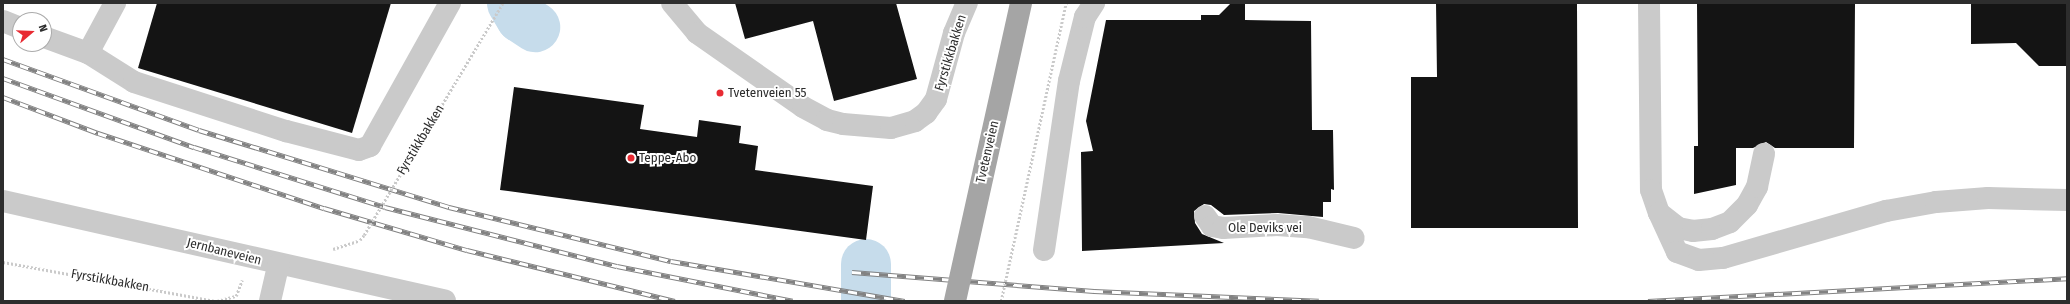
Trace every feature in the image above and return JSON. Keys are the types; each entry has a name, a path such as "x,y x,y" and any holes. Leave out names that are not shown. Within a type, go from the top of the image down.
{"main road":[{"name":"Tvetenveien","path":"955,301 1021,3"}],"street":[{"path":"88,53 115,3"},
{"path":"52,40 88,53 134,82 286,131 359,150 370,146 450,3"},
{"name":"Fyrstikkbakken","path":"672,3 697,33 803,107 838,123 891,128 915,121 926,113 936,99 954,33 967,3"},
{"path":"1044,250 1069,81 1085,17 1094,3"},
{"path":"1649,3 1651,190 1659,214 1676,252 1699,260 1723,258 1886,211 1936,202 1988,198 2067,200"},
{"path":"1659,214 1678,228 1693,231 1712,229 1730,222 1747,205 1757,187 1764,154"},
{"name":"Jernbaneveien","path":"3,201 274,283 445,301"},
{"name":"Ole Deviks vei","path":"1205,216 1212,226 1222,228 1284,226 1354,238"}],"path":[{"name":"Fyrstikkbakken","path":"328,250 360,240 364,236 503,3"},
{"path":"1002,301 1066,3"},
{"name":"Fyrstikkbakken","path":"3,262 216,301 236,296 240,290 242,275"}],"building":[{"path":"157,3 391,3 352,133 138,68"},
{"path":"735,3 896,3 917,79 834,101 813,21 745,39"},
{"path":"1231,3 1245,3 1245,20 1311,21 1312,130 1333,130 1334,190 1331,189 1331,202 1323,202 1323,217 1278,213 1224,215 1211,205 1204,204 1194,211 1195,223 1202,234 1224,243 1082,251 1081,152 1093,151 1086,121 1106,20 1201,20 1201,15 1219,15"},
{"path":"1436,3 1577,3 1578,228 1411,228 1411,77 1437,77"},
{"path":"1697,3 1855,3 1854,148 1775,148 1766,142 1753,148 1736,148 1736,185 1694,194 1694,146 1698,146"},
{"path":"1971,3 2067,3 2067,66 2039,66 2016,43 1971,44"},
{"name":"Teppe-Abo","path":"514,87 644,105 640,129 697,137 699,120 741,126 739,143 758,146 755,170 873,186 866,240 500,190"}],"waterway":[{"path":"512,3 521,18 535,27"},
{"path":"866,264 866,301"}],"railway":[{"path":"3,59 199,130 449,207 671,261 905,301"},
{"path":"3,78 194,147 385,207 617,266 793,301"},
{"path":"3,97 98,133 324,208 467,250 675,301"},
{"path":"852,272 1094,291 1319,301"},
{"path":"1648,301 2067,278"}],"place":[{"name":"Tvetenveien 55","path":"720,93"},
{"name":"Teppe-Abo","path":"631,158"}]}
